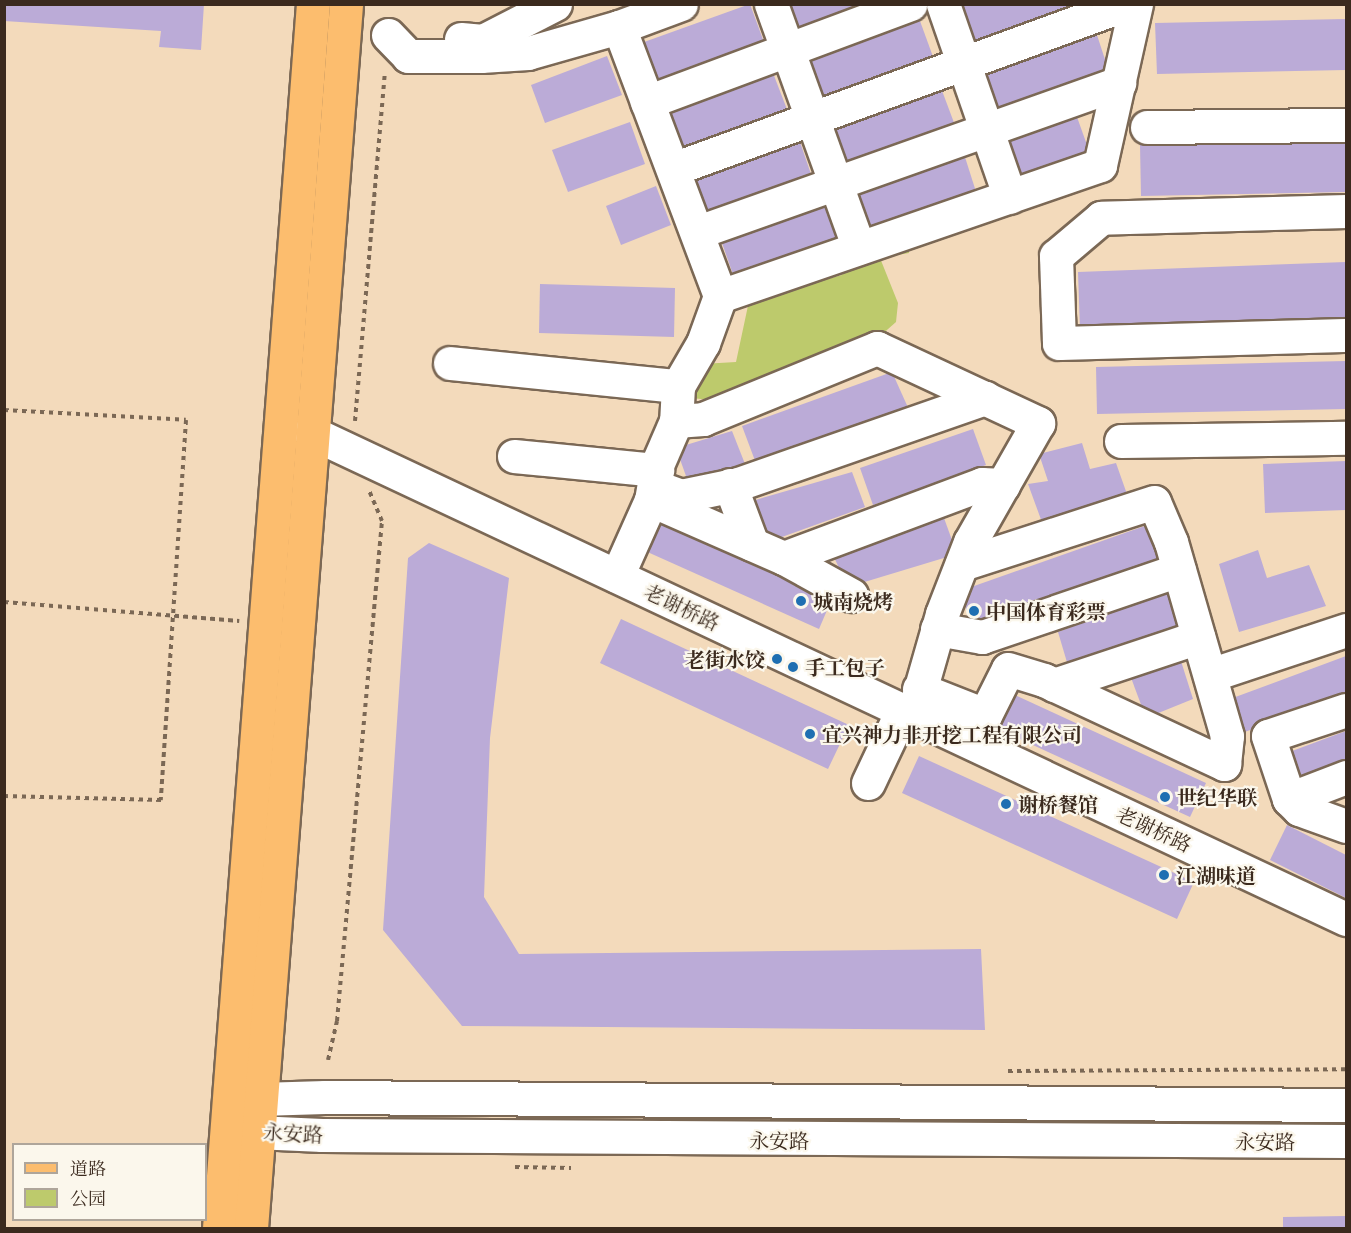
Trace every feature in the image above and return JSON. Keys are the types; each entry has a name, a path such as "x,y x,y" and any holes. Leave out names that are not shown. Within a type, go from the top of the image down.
{"main road":[{"path":"219,1228 314,4"},
{"path":"251,1228 255,1132 344,19"}],"street":[{"path":"344,19 388,35 483,41 555,4"},
{"path":"388,35 408,56 481,56 528,53 620,27 681,4"},
{"path":"771,4 859,248"},
{"path":"647,102 910,4"},
{"path":"943,4 1010,197"},
{"path":"673,169 1126,4"},
{"path":"720,296 1100,165 1136,4"},
{"path":"617,576 660,491 676,421 678,386 703,343 720,296 620,27"},
{"path":"698,232 1119,83"},
{"path":"1147,128 1347,125"},
{"path":"1347,212 1101,218 1056,256 1059,342 1347,335"},
{"path":"676,421 703,419 877,348 1038,423 1002,485 962,564 912,705 868,783"},
{"path":"450,363 678,386"},
{"path":"660,491 730,485 985,398"},
{"name":"老谢桥路","path":"310,432 617,576 912,705 1347,919"},
{"path":"1121,441 1347,438"},
{"path":"514,456 660,491 752,544 784,558 851,595"},
{"path":"784,558 982,484 1002,485"},
{"path":"730,485 752,544"},
{"path":"912,705 985,715 1008,669 1054,685 1224,764 1227,736 1179,570 1154,502 962,564"},
{"path":"938,629 982,637 1179,570"},
{"path":"1210,675 1347,630"},
{"path":"1054,685 1198,637"},
{"path":"1347,710 1268,736 1288,799 1299,809 1347,826"},
{"path":"1288,799 1347,777"},
{"name":"永安路","path":"226,1117 259,1099 1228,1107 1347,1105"},
{"path":"1227,1140 1228,1107"},
{"name":"永安路","path":"226,1117 255,1132 1347,1141"}],"path":[{"path":"328,1060 337,1021 382,521 352,452 388,35"},
{"path":"4,410 186,420 161,800 4,796"},
{"path":"4,602 239,621"}],"green space":[{"path":"908,238 909,253 880,258 898,303 896,322 879,337 713,400 690,398 702,364 736,362 749,301 842,275 850,257"}],"building":[{"path":"4,4 204,4 201,50 159,47 161,31 4,21"},
{"path":"750,4 765,45 648,86 633,46"},
{"path":"781,4 886,4 793,37"},
{"path":"957,4 1103,4 965,51"},
{"path":"1346,19 1346,70 1157,74 1155,23"},
{"path":"920,21 936,65 815,107 799,62"},
{"path":"1097,35 1111,78 991,117 977,75"},
{"path":"607,56 622,95 545,123 531,85"},
{"path":"773,73 788,112 674,153 660,114"},
{"path":"941,88 956,128 843,169 829,128"},
{"path":"1077,117 1092,159 1015,187 1000,145"},
{"path":"630,122 645,164 568,192 552,150"},
{"path":"799,139 813,180 698,220 684,179"},
{"path":"1346,140 1346,192 1141,196 1140,145"},
{"path":"964,154 978,198 863,235 848,191"},
{"path":"656,186 671,225 621,245 606,206"},
{"path":"826,207 839,247 736,283 722,243"},
{"path":"1346,262 1346,320 1080,329 1078,272"},
{"path":"540,284 675,288 674,337 539,333"},
{"path":"1346,361 1346,409 1097,414 1096,367"},
{"path":"892,372 910,412 757,466 742,426"},
{"path":"973,429 986,465 873,505 860,468"},
{"path":"732,431 747,469 691,490 676,448"},
{"path":"1082,443 1090,469 1116,463 1128,497 1043,525 1028,484 1048,481 1039,454"},
{"path":"1346,461 1346,510 1265,513 1263,464"},
{"path":"852,472 865,507 768,542 752,501"},
{"path":"659,515 834,594 819,629 643,550"},
{"path":"944,518 957,554 848,587 832,553"},
{"path":"1156,522 1172,562 974,633 960,591"},
{"path":"429,543 509,578 490,738 484,897 519,954 981,949 985,1030 462,1026 383,930 408,558"},
{"path":"1258,550 1267,578 1309,565 1326,606 1239,632 1219,564"},
{"path":"1171,590 1187,628 1069,669 1058,632"},
{"path":"621,619 849,725 828,769 600,663"},
{"path":"1346,656 1346,695 1242,733 1230,699"},
{"path":"1180,658 1193,699 1146,718 1130,675"},
{"path":"1004,690 1206,783 1190,817 989,725"},
{"path":"1346,731 1346,769 1298,787 1284,754"},
{"path":"919,756 1194,882 1177,919 902,793"},
{"path":"1287,825 1346,855 1346,898 1270,860"},
{"path":"1346,1216 1346,1228 1283,1228 1283,1217"}],"place":[{"name":"城南烧烤","path":"801,601"},
{"name":"中国体育彩票","path":"974,611"},
{"name":"老街水饺","path":"777,659"},
{"name":"手工包子","path":"793,667"},
{"name":"宜兴神力非开挖工程有限公司","path":"810,734"},
{"name":"世纪华联","path":"1165,797"},
{"name":"谢桥餐馆","path":"1006,804"},
{"name":"江湖味道","path":"1164,875"}]}
